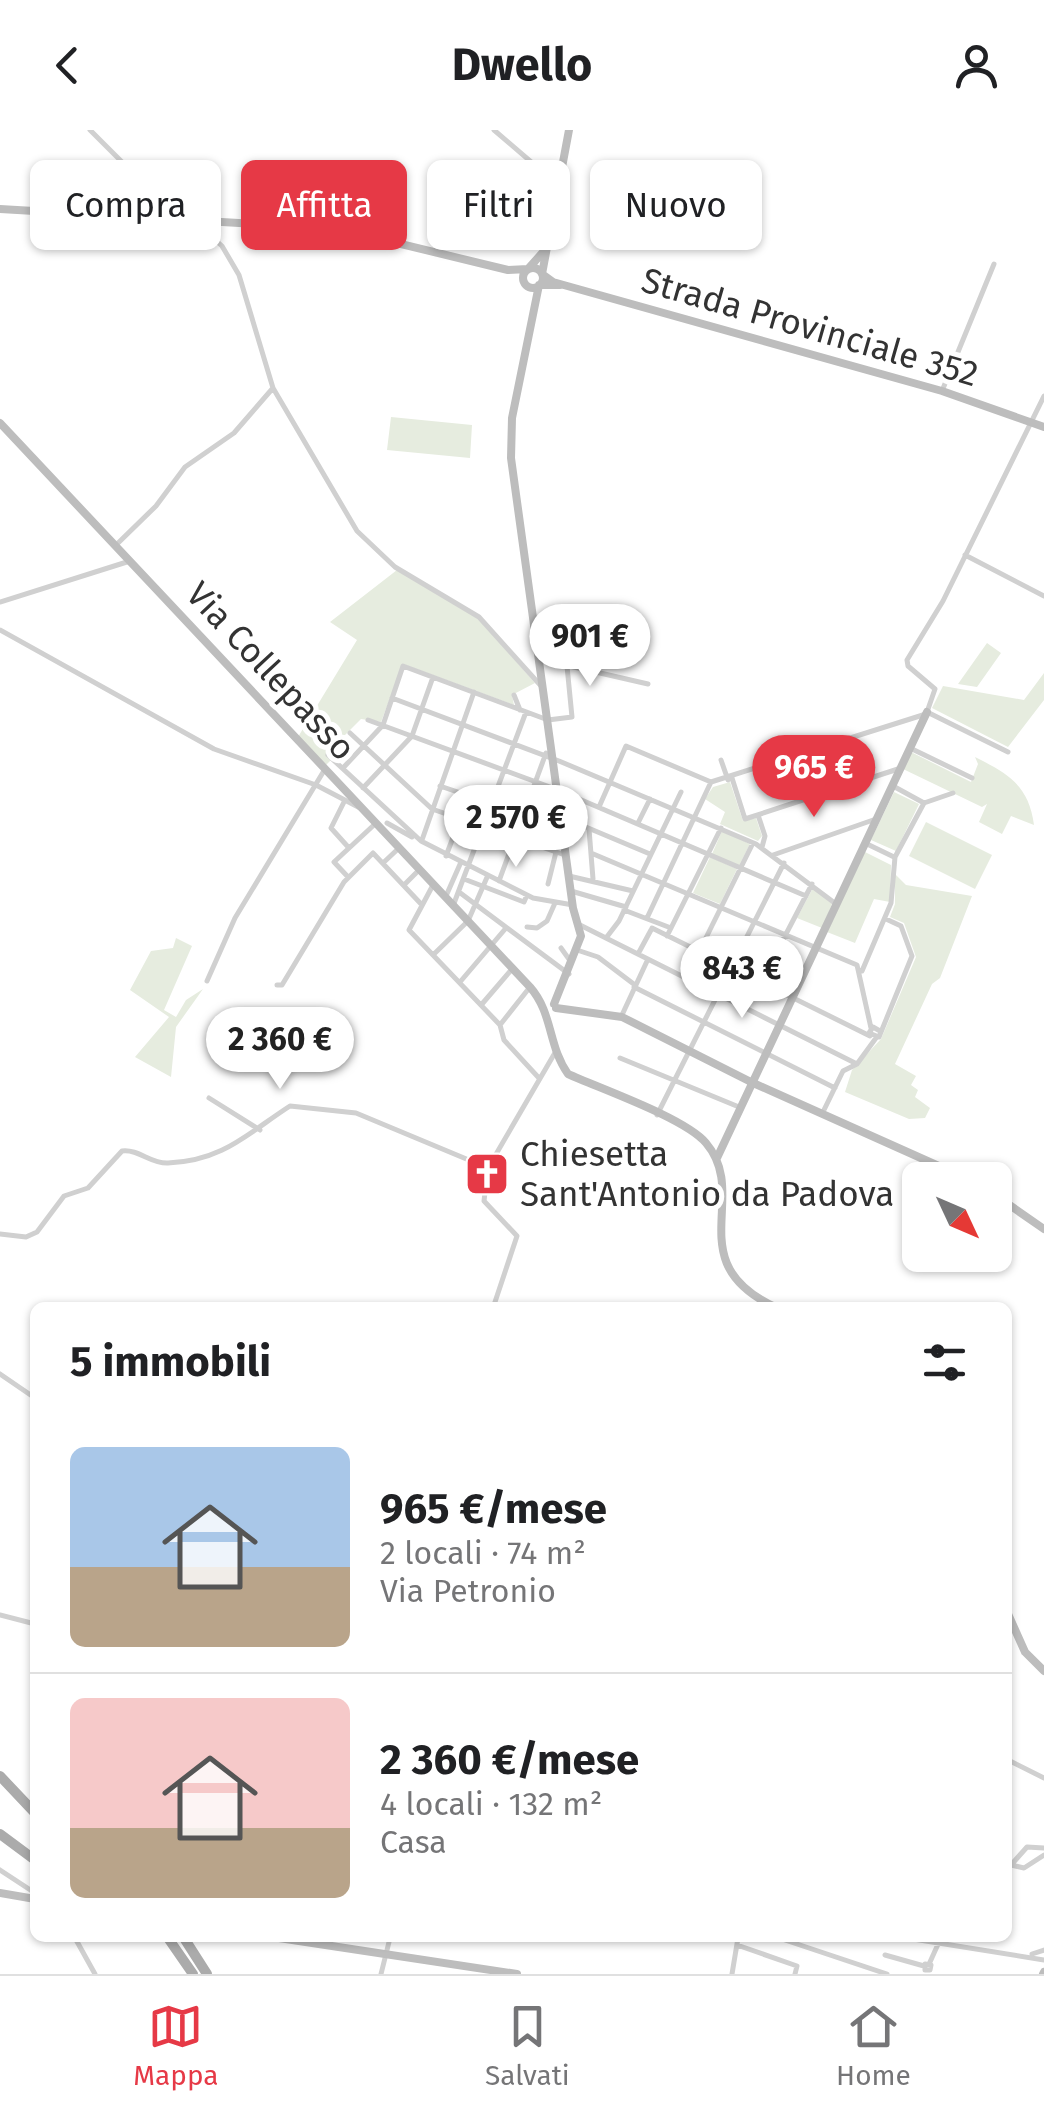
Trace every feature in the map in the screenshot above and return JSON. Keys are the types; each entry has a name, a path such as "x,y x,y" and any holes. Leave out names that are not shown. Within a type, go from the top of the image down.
{"main road":[{"path":"0,1776 30,1809"},
{"path":"0,1794 20,1798"},
{"path":"0,1834 30,1856"},
{"path":"171,1942 193,1974"},
{"path":"187,1942 207,1974"}],"street":[{"path":"90,130 120,160"},
{"path":"494,130 528,160"},
{"path":"563,160 569,130"},
{"path":"0,208 30,210"},
{"path":"221,222 338,230 502,269 528,269"},
{"path":"221,245 239,275 273,388 361,536 395,567 479,617 543,688"},
{"path":"532,315 523,276 543,250"},
{"path":"499,881 552,745 510,438 545,250"},
{"path":"942,391 994,264"},
{"path":"502,269 525,284"},
{"name":"Strada Provinciale 352","path":"528,269 560,285 942,391 1044,427"},
{"name":"Strada Provinciale 352","path":"525,284 560,285"},
{"path":"115,546 156,506 190,462 234,433 273,388"},
{"path":"716,1163 723,1138 927,713 935,689 908,666 908,660 965,556 1044,396"},
{"name":"Via Collepasso","path":"0,423 550,1006"},
{"path":"965,556 1044,596"},
{"path":"0,602 130,561"},
{"path":"0,630 214,749 316,785 363,809"},
{"path":"539,659 648,684"},
{"path":"343,768 383,725 404,666 548,720 572,717 567,666"},
{"path":"364,788 412,736 433,677"},
{"path":"421,842 474,692"},
{"path":"453,906 523,711 514,695"},
{"path":"392,698 549,757 753,842 836,904"},
{"path":"599,807 626,746 711,782 927,713 1008,752"},
{"path":"368,720 558,790 806,896"},
{"path":"350,733 432,809 567,856"},
{"path":"910,748 972,778"},
{"path":"328,754 421,842"},
{"path":"549,757 558,790 573,905 581,936 571,969 550,1006 556,1051 568,1074"},
{"path":"721,760 745,819 901,768"},
{"path":"207,982 235,918 326,769"},
{"path":"647,918 711,782"},
{"path":"440,786 563,828"},
{"path":"892,786 924,803 954,794"},
{"path":"606,938 625,909 681,792"},
{"path":"638,824 650,799"},
{"path":"344,802 331,828 350,848"},
{"path":"860,974 886,919 895,857 924,803"},
{"path":"758,815 765,836 762,848"},
{"path":"348,876 334,862 394,817"},
{"path":"562,817 650,854"},
{"path":"446,856 460,818"},
{"path":"773,855 876,820"},
{"path":"381,825 527,896 573,905"},
{"path":"589,828 593,879"},
{"path":"667,936 721,828"},
{"path":"686,978 753,842"},
{"path":"865,844 895,857"},
{"path":"383,864 399,848"},
{"path":"548,884 556,852"},
{"path":"277,986 282,985 348,876 373,853 422,905"},
{"path":"590,854 856,965 872,1034"},
{"path":"446,898 460,862"},
{"path":"658,1114 784,863"},
{"path":"404,885 419,870"},
{"path":"434,954 468,921 488,876"},
{"path":"570,876 633,891"},
{"path":"464,879 524,902 527,896"},
{"path":"761,982 812,884"},
{"path":"433,885 409,930 500,1025 504,1040 538,1076"},
{"path":"571,891 647,918 667,936 872,1034"},
{"path":"459,892 506,928 571,969"},
{"path":"527,927 537,928 548,920 556,903"},
{"path":"822,1114 843,1070 857,1064 872,1034 880,1030 912,956 902,926 886,919"},
{"path":"576,924 857,1064"},
{"path":"653,925 671,928"},
{"path":"638,954 653,925"},
{"path":"460,982 506,928"},
{"path":"561,948 571,969"},
{"path":"578,950 598,956 634,986 835,1088"},
{"path":"622,1017 648,959"},
{"path":"482,1005 512,969"},
{"path":"500,1025 530,986"},
{"path":"550,1006 622,1017 752,1082 932,1162"},
{"path":"495,1302 517,1236 484,1201 488,1168 538,1076 556,1051"},
{"path":"620,1058 738,1107"},
{"path":"549,1064 690,1128 708,1145 716,1163 724,1250 732,1276 744,1289 767,1302"},
{"path":"210,1098 260,1130"},
{"path":"0,1234 26,1237 37,1232 64,1196 88,1188 122,1151 173,1163 224,1151 290,1106 343,1110 488,1168"},
{"path":"708,1145 723,1138"},
{"path":"1012,1207 1044,1230"},
{"path":"0,1374 30,1395"},
{"path":"0,1614 30,1623"},
{"path":"1012,1623 1025,1652 1044,1670"},
{"path":"1012,1762 1044,1778"},
{"path":"1012,1864 1027,1847 1042,1856 1024,1868 1012,1865"},
{"path":"0,1870 30,1892"},
{"path":"0,1894 30,1896"},
{"path":"77,1942 96,1974"},
{"path":"304,1942 517,1974"},
{"path":"381,1974 389,1942"},
{"path":"732,1974 737,1942"},
{"path":"739,1942 797,1966 795,1974"},
{"path":"791,1942 887,1974"},
{"path":"885,1955 925,1968 939,1942 1044,1960"},
{"path":"1030,1955 1044,1950"}],"shaded area":[{"path":"391,417 472,425 470,458 387,450"},
{"path":"397,570 478,618 535,683 512,695 514,705 403,664 381,722 361,719 326,754 331,760 325,766 298,737 357,640 330,622"},
{"path":"987,643 1001,653 977,687 958,684"},
{"path":"1044,673 1044,700 1008,747 932,708 943,686 1024,700"},
{"path":"911,752 971,782 978,764 975,757 997,769 1022,790 1034,825 1011,816 1002,834 979,822 987,804 982,807 903,769"},
{"path":"730,782 743,821 756,818 762,836 758,841 720,824 725,812 705,799 713,787"},
{"path":"894,792 919,804 896,851 871,840"},
{"path":"926,822 992,855 975,889 909,856"},
{"path":"722,831 750,844 739,866 712,854"},
{"path":"865,852 891,865 890,902 874,899 855,943 827,932"},
{"path":"710,857 737,869 720,904 693,893"},
{"path":"895,874 906,885 972,896 940,978 932,984 895,1064 916,1076 911,1085 918,1090 915,1097 930,1108 925,1118 909,1119 845,1092 852,1070 881,1039 916,957 904,923 890,917 895,904"},
{"path":"813,888 832,904 822,928 797,918"},
{"path":"176,938 192,946 164,1010 176,1017 186,1000 203,989 176,1027 171,1077 135,1057 169,1017 130,990 151,951 173,948"}],"place":[{"name":"Chiesetta Sant'Antonio da Padova","path":"487,1174"}]}
